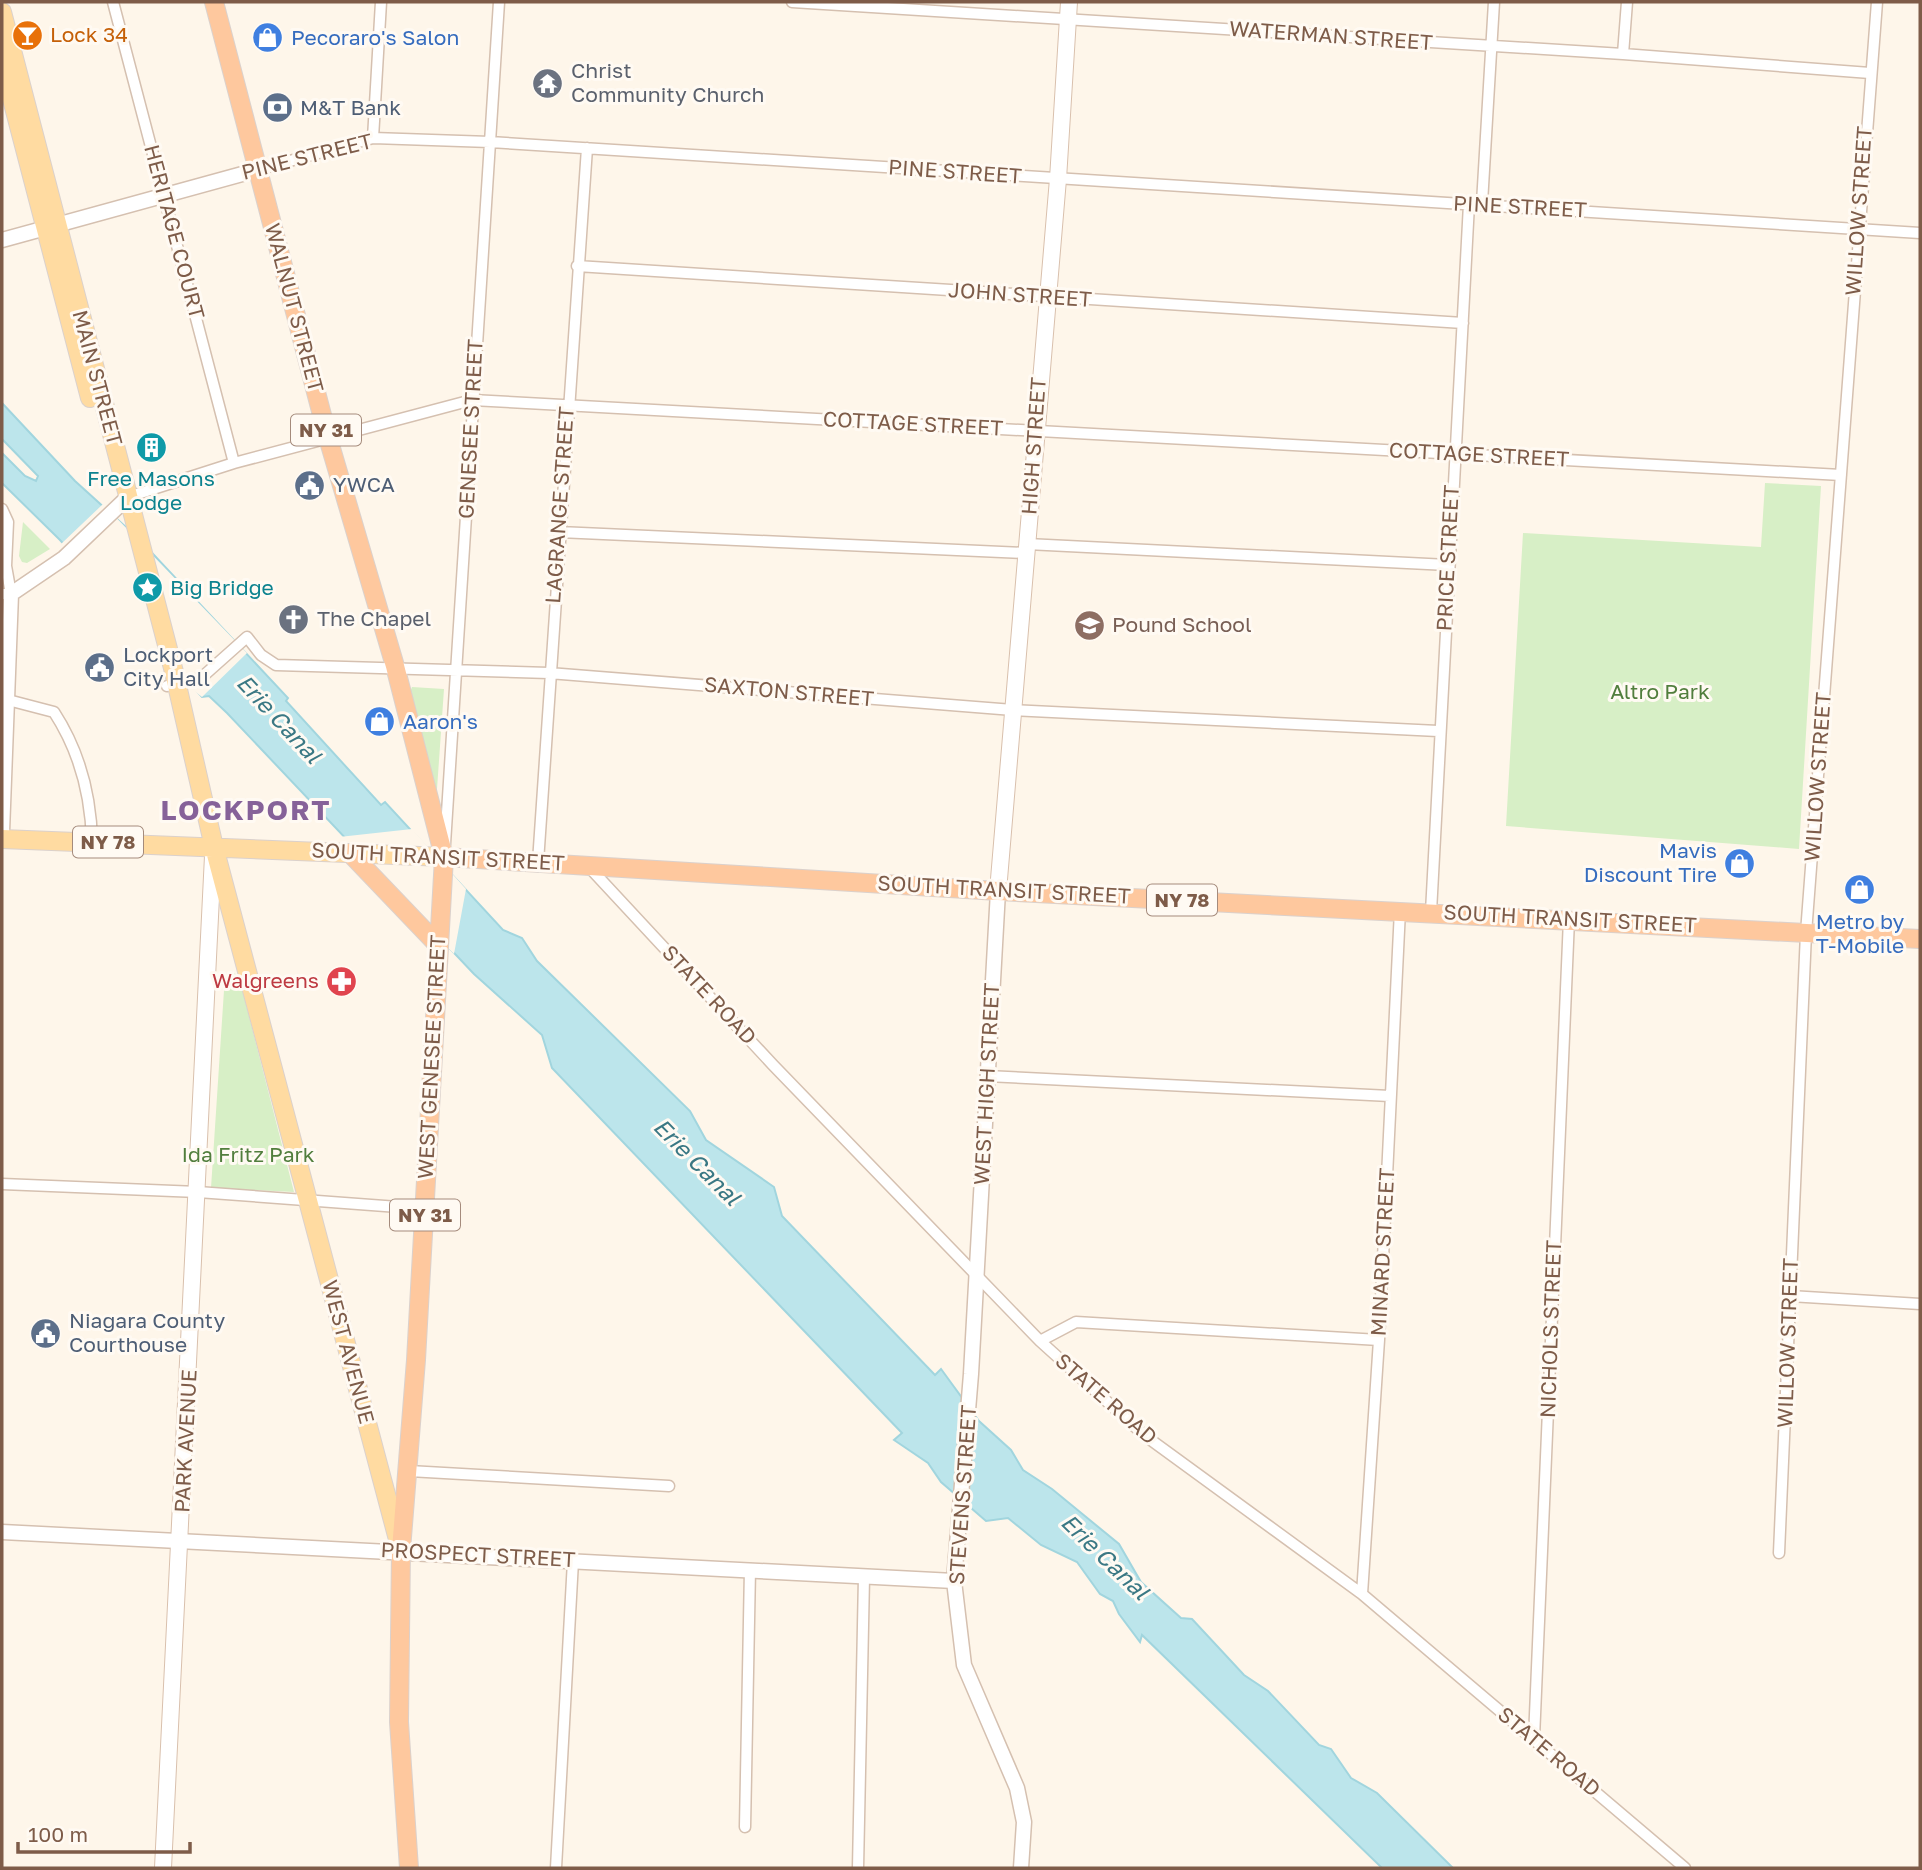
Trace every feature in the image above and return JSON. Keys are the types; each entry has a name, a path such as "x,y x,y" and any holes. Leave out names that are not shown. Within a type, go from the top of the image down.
{"highway":[{"name":"WALNUT STREET","path":"214,2 328,438 395,666 442,859"},
{"path":"342,852 437,952"},
{"name":"SOUTH TRANSIT STREET","path":"442,859 538,862 998,891 1920,939"},
{"name":"WEST GENESEE STREET","path":"401,1550 409,1471 425,1209 442,859"},
{"name":"WEST AVENUE","path":"401,1550 399,1723 410,1868"}],"main road":[{"name":"HIGH STREET","path":"998,891 1058,179 1069,2"},
{"name":"MAIN STREET","path":"2,12 51,227 125,525 161,659 176,681"},
{"name":"MAIN STREET","path":"2,61 51,227"},
{"name":"MAIN STREET","path":"120,505 139,539 176,681 214,846"},
{"name":"NY 78","path":"2,839 214,846"},
{"name":"SOUTH TRANSIT STREET","path":"214,846 442,859"},
{"name":"PARK AVENUE","path":"163,1868 214,846"},
{"name":"WEST AVENUE","path":"214,846 401,1550"}],"street":[{"name":"HERITAGE COURT","path":"113,2 234,463"},
{"path":"373,138 381,2"},
{"name":"GENESEE STREET","path":"442,859 458,669 472,400 499,2"},
{"name":"WATERMAN STREET","path":"792,2 1623,54 1870,73"},
{"path":"1482,204 1494,2"},
{"path":"1623,54 1627,2"},
{"name":"WILLOW STREET","path":"1779,1553 1806,933 1857,229 1877,2"},
{"name":"PINE STREET","path":"2,240 373,138 490,142 1920,233"},
{"name":"LAGRANGE STREET","path":"538,862 548,673 587,148"},
{"name":"PRICE STREET","path":"1431,912 1438,731 1469,204"},
{"name":"JOHN STREET","path":"577,266 1463,323"},
{"name":"COTTAGE STREET","path":"7,594 64,558 120,505 234,463 472,400 567,408 1036,430 1841,475"},
{"path":"2,509 9,522 6,566 8,700 2,832"},
{"path":"559,532 1448,565"},
{"name":"SAXTON STREET","path":"176,681 201,678 247,637 261,655 276,665 395,666 548,673 1013,710 1438,731"},
{"path":"8,700 54,712 73,741 91,812 92,842"},
{"name":"STATE ROAD","path":"587,865 976,1278 1040,1341 1144,1435 1362,1594 1685,1868"},
{"name":"WEST HIGH STREET","path":"976,1278 998,891"},
{"name":"MINARD STREET","path":"1362,1594 1379,1340 1400,910"},
{"name":"NICHOLS STREET","path":"1534,1738 1569,919"},
{"path":"987,1076 1390,1096"},
{"path":"2,1184 198,1192 425,1209"},
{"name":"STEVENS STREET","path":"976,1278 960,1537 954,1581 964,1665 1017,1788 1024,1822 1021,1868"},
{"path":"1790,1296 1920,1304"},
{"path":"1040,1341 1076,1322 1379,1340"},
{"path":"409,1471 669,1486"},
{"name":"PROSPECT STREET","path":"2,1532 401,1550 954,1581"},
{"path":"556,1868 572,1561"},
{"path":"745,1827 750,1569"},
{"path":"858,1868 864,1577"}],"green space":[{"name":"Altro Park","path":"1765,483 1821,486 1799,849 1506,826 1523,533 1761,547"},
{"path":"23,522 50,549 27,563 22,562 19,556"},
{"path":"412,687 444,689 437,789 433,788 410,692"},
{"name":"Ida Fritz Park","path":"232,971 239,977 294,1192 211,1188 225,975"}],"water":[{"name":"Erie Canal","path":"2,403 75,481 139,539 288,698 286,701 381,805 385,802 503,930 522,938 537,961 690,1111 706,1140 774,1187 782,1216 935,1375 941,1369 979,1421 1011,1450 1023,1470 1052,1489 1119,1544 1141,1582 1181,1618 1192,1619 1244,1675 1268,1691 1319,1745 1331,1749 1351,1778 1377,1793 1453,1868 1382,1868 1142,1635 1140,1642 1119,1614 1113,1601 1100,1594 1077,1562 1041,1545 1008,1518 986,1521 941,1482 928,1463 894,1440 902,1433 552,1068 542,1035 474,974 227,713 209,696 202,697 60,540 2,483 2,453 25,476 36,481 38,476 2,439"}],"pier":[{"path":"103,504 247,653 202,697 184,683 60,545"},
{"path":"412,829 466,889 454,954 339,837"}],"place":[{"name":"Lock 34","path":"27,35"},
{"name":"Pecoraro's Salon","path":"268,38"},
{"name":"Christ Community Church","path":"548,83"},
{"name":"M&T Bank","path":"277,108"},
{"name":"Free Masons Lodge","path":"151,447"},
{"name":"YWCA","path":"310,485"},
{"name":"Big Bridge","path":"147,588"},
{"name":"The Chapel","path":"294,619"},
{"name":"Pound School","path":"1089,625"},
{"name":"Lockport City Hall","path":"100,667"},
{"name":"Aaron's","path":"380,722"},
{"name":"Mavis Discount Tire","path":"1740,863"},
{"name":"Metro by T-Mobile","path":"1860,890"},
{"name":"Walgreens","path":"342,981"},
{"name":"Niagara County Courthouse","path":"46,1333"}],"district":[{"name":"LOCKPORT","path":"246,810"}]}
